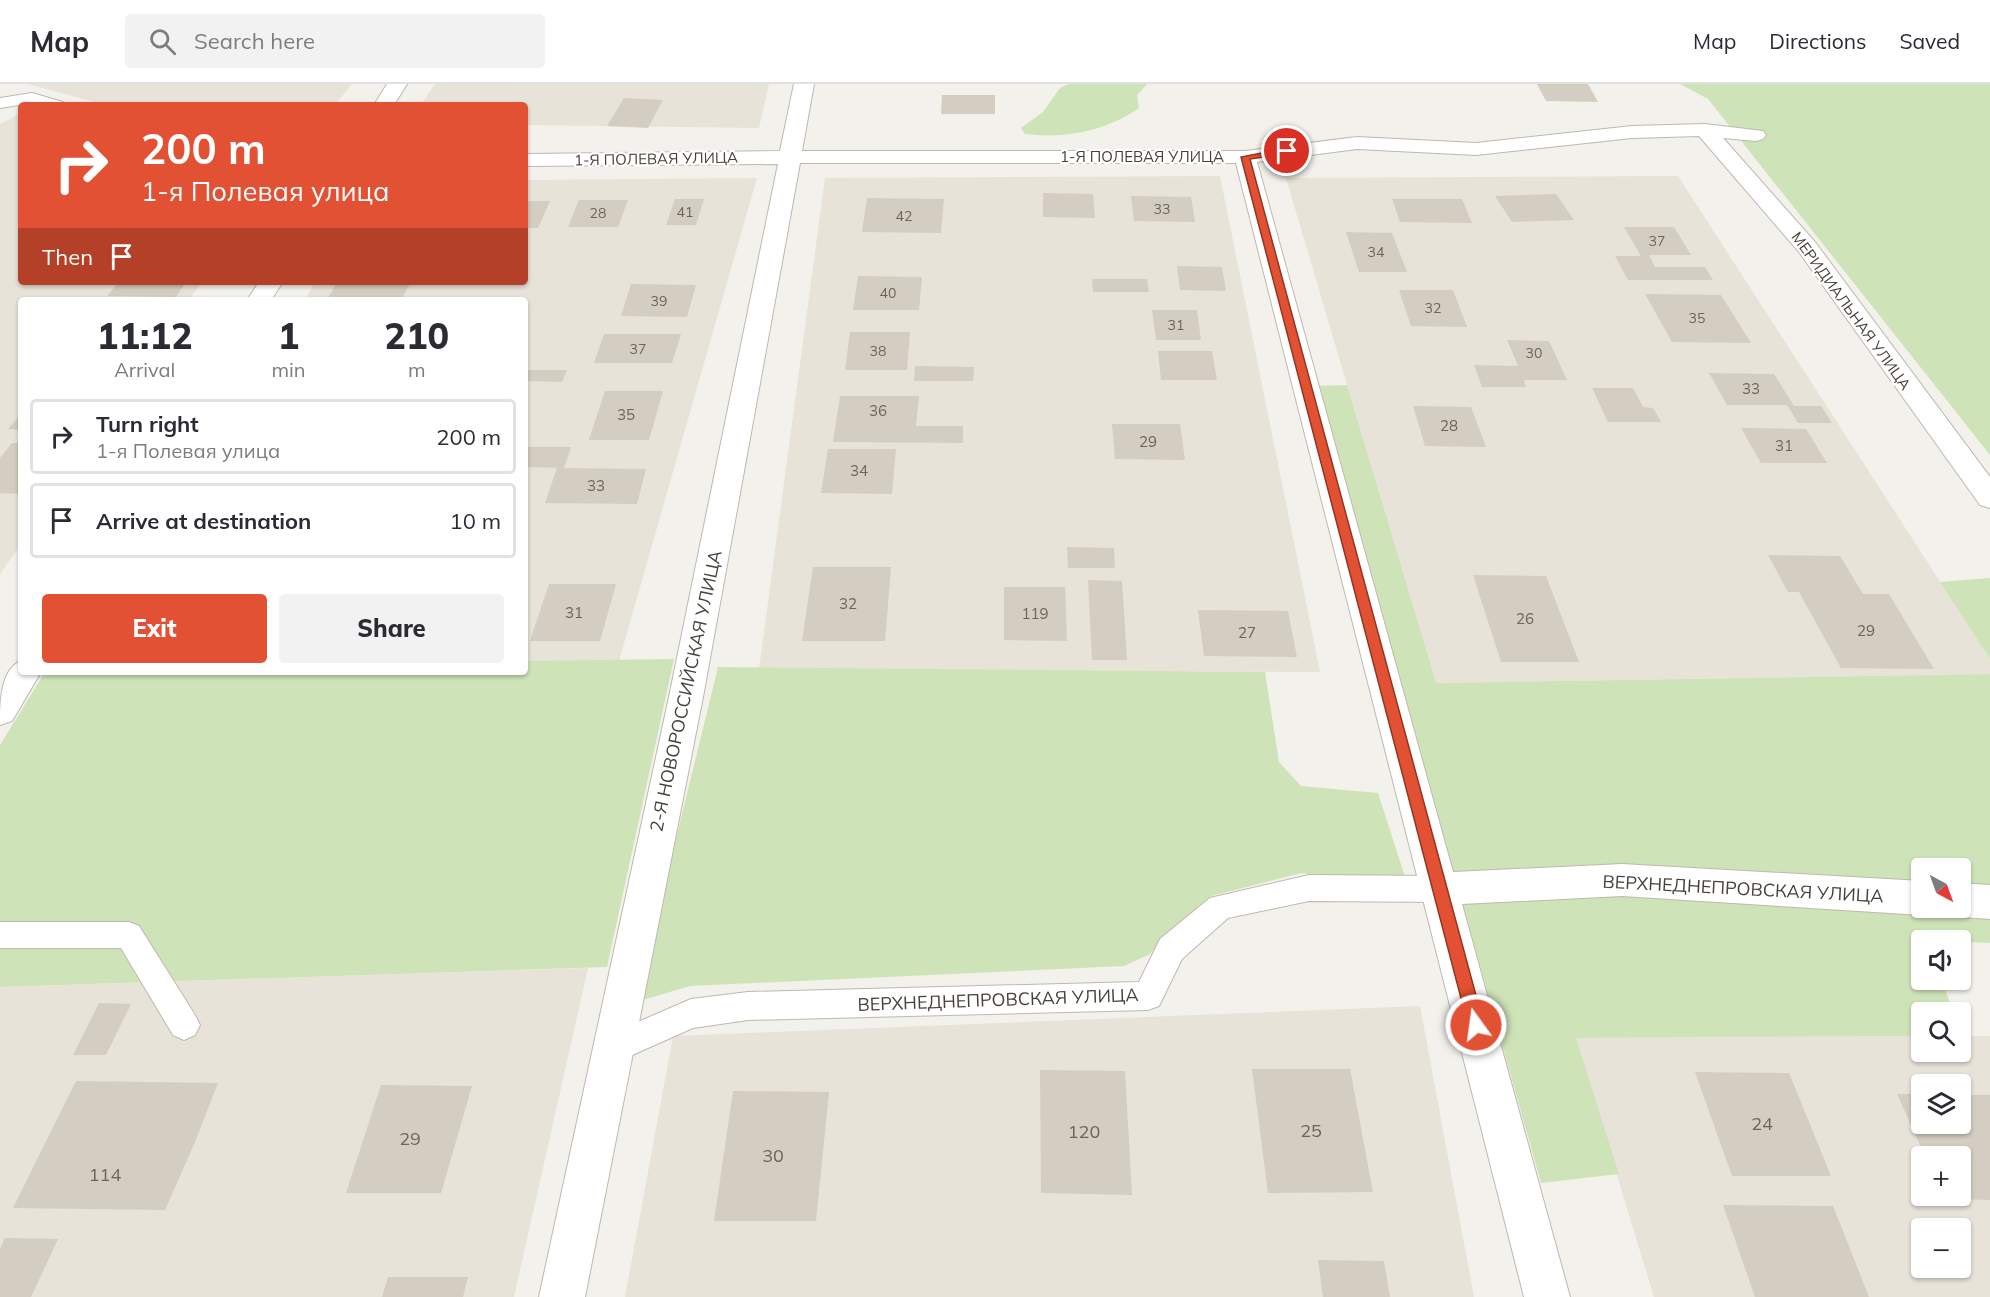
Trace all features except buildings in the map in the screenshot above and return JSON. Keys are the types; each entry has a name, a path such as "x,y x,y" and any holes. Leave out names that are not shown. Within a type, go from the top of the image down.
{"street":[{"path":"386,102 397,84"},
{"name":"2-Я НОВОРОССИЙСКАЯ УЛИЦА","path":"562,1297 686,697 804,84"},
{"name":"1-Я ПОЛЕВАЯ УЛИЦА","path":"528,160 790,157 1245,157 1358,143 1476,149 1632,132 1705,130 1756,135"},
{"name":"МЕРИДИАЛЬНАЯ УЛИЦА","path":"1705,130 1807,247 1990,498"},
{"path":"1245,157 1547,1297"},
{"path":"0,712 23,675"},
{"name":"ВЕРХНЕДНЕПРОВСКАЯ УЛИЦА","path":"1440,890 1622,880 1911,897"},
{"path":"1971,901 1990,902"}],"lane":[{"path":"0,103 32,98 46,102"},
{"name":"ВЕРХНЕДНЕПРОВСКАЯ УЛИЦА","path":"612,1049 691,1014 748,1006 1148,996 1171,949 1220,907 1309,888 1440,890"},
{"path":"0,935 129,934 184,1025"}],"shaded area":[{"path":"28,84 352,84 337,102 94,102"},
{"path":"435,84 769,84 759,128 528,125 528,102 423,102"},
{"path":"18,115 18,285 200,285 191,297 18,297 18,548 0,574 0,124"},
{"path":"1220,176 1320,672 759,669 825,178"},
{"path":"1678,176 1990,659 1990,674 1435,683 1286,178"},
{"path":"757,178 619,661 528,661 528,297 307,297 313,285 528,285 528,180"},
{"path":"588,968 514,1297 0,1297 0,987"},
{"path":"1420,1006 1474,1297 625,1297 673,1036"},
{"path":"1911,1036 1911,1062 1971,1062 1971,1036 1990,1036 1990,1297 1654,1297 1575,1038"}],"green space":[{"path":"1069,84 1147,84 1137,95 1139,108 1099,128 1070,134 1025,134 1021,128 1043,112 1060,88"},
{"path":"1680,84 1990,84 1990,455 1708,99"},
{"path":"1347,385 1436,683 1990,674 1990,943 1971,942 1971,930 1911,930 1911,990 1945,990 1950,1002 1911,1002 1911,1036 1576,1038 1619,1174 1541,1183 1317,386"},
{"path":"1990,578 1990,659 1940,582"},
{"path":"674,659 607,967 0,987 0,745 43,675 528,675 528,661"},
{"path":"718,667 1265,672 1279,762 1301,786 1378,793 1407,883 1301,873 1211,896 1172,929 1150,954 1124,966 690,986 636,1002"}],"route":[{"path":"1287,151 1245,157 1476,1025"}]}
